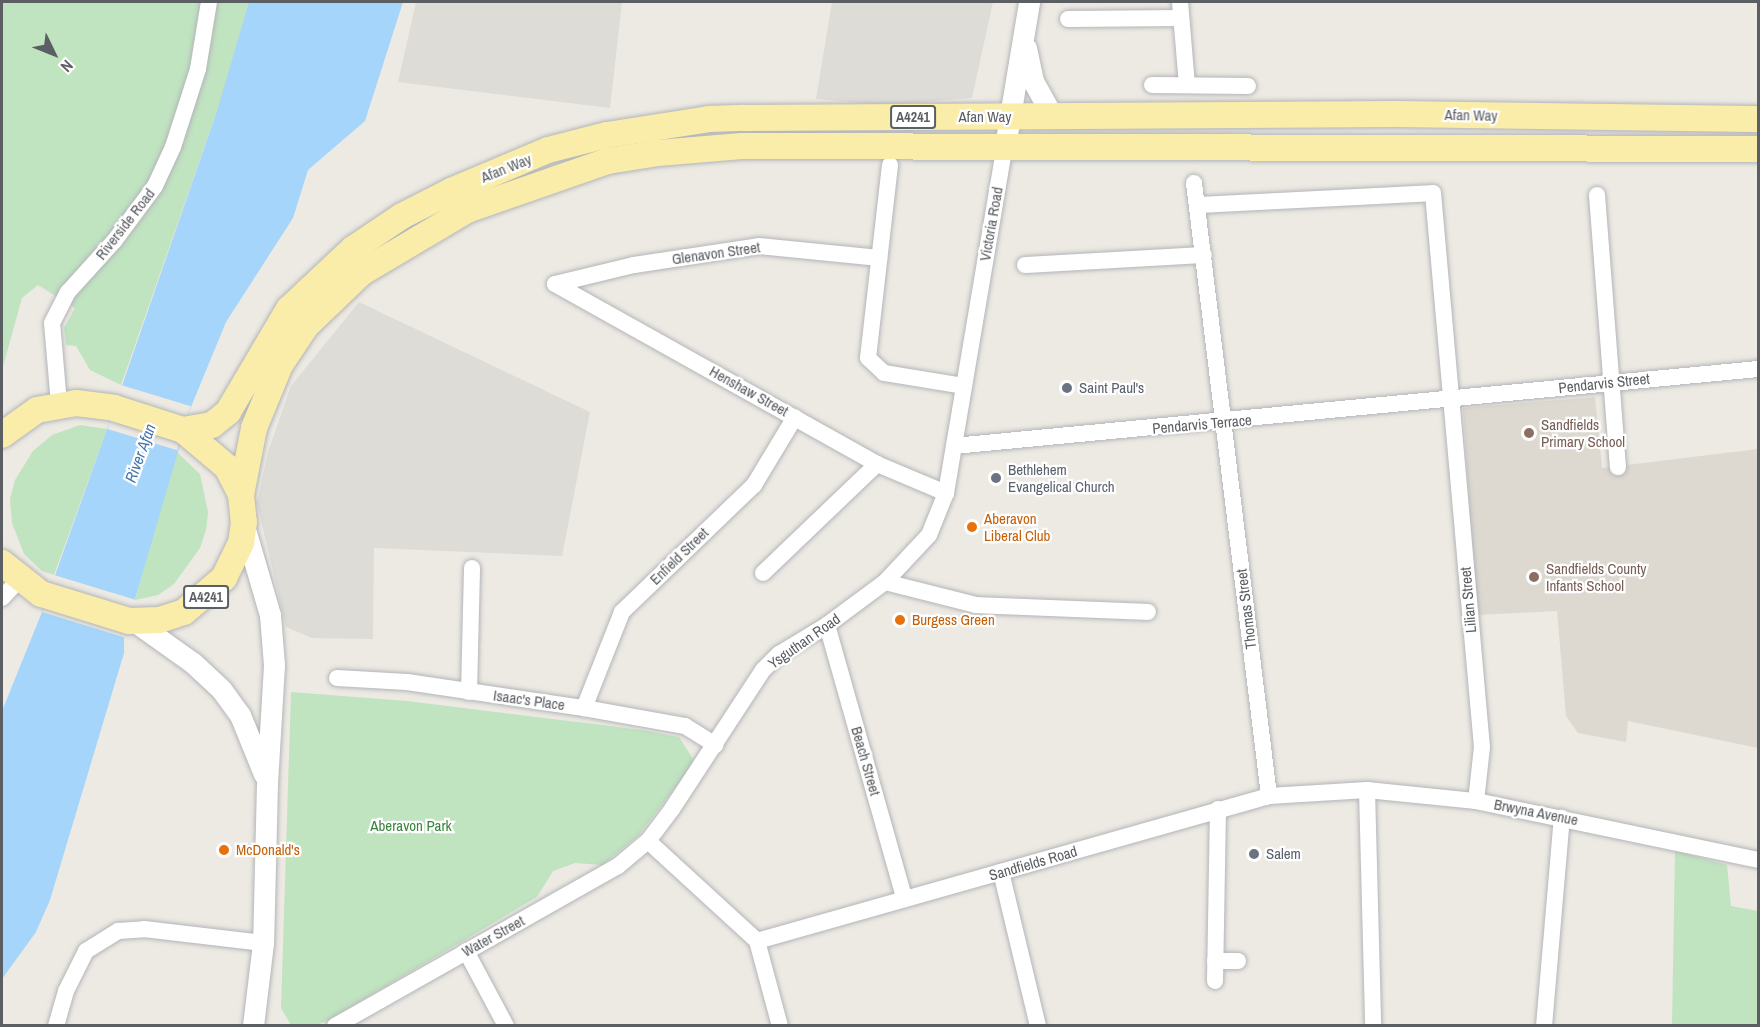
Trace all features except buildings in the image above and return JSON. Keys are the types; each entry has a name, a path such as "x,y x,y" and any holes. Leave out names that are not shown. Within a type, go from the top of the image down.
{"main road":[{"name":"Afan Way","path":"183,430 212,425 228,412 289,309 353,249 402,216 451,191 548,150 607,135 709,119 1396,114 1758,118"},
{"name":"Afan Way","path":"241,495 243,470 264,397 306,326 361,273 466,210 549,179 608,161 658,153 742,146 1758,149"},
{"name":"A4241","path":"2,435 37,410 59,404 114,408 183,430 218,457 241,495 244,526 235,560 211,593 184,612 159,620 131,621 7,580"}],"street":[{"name":"Riverside Road","path":"59,404 52,323 68,292 115,240 155,186 190,103 209,2"},
{"name":"Victoria Road","path":"954,446 1029,2"},
{"path":"1068,19 1180,10 1187,85"},
{"path":"1024,38 1033,81 1053,117"},
{"path":"1152,85 1248,86"},
{"path":"890,165 868,358 884,373 963,386"},
{"name":"Thomas Street","path":"1194,183 1269,796"},
{"name":"Lilian Street","path":"1197,205 1433,193 1482,747 1476,801"},
{"path":"1597,195 1618,467"},
{"name":"Glenavon Street","path":"555,284 634,265 759,246 879,258"},
{"path":"1025,265 1204,255"},
{"name":"Henshaw Street","path":"555,284 877,464 946,493"},
{"name":"Pendarvis Street","path":"1450,399 1758,369"},
{"name":"Pendarvis Terrace","path":"954,446 1450,399"},
{"name":"Enfield Street","path":"584,708 622,612 754,485 795,417"},
{"name":"Ysguthan Road","path":"648,841 715,745 763,670 779,654 827,625 885,582 928,535 946,493 954,446"},
{"path":"763,573 877,464"},
{"path":"244,526 273,639 263,943 253,1026"},
{"path":"469,692 472,568"},
{"path":"885,582 976,605 1148,612"},
{"path":"131,621 194,663 221,689 240,715 267,783"},
{"name":"Beach Street","path":"827,625 904,898"},
{"name":"Isaac's Place","path":"336,678 407,682 584,708 685,726 715,745"},
{"path":"1366,790 1372,1026"},
{"name":"Brwyna Avenue","path":"1310,795 1366,790 1476,801 1758,860"},
{"name":"Sandfields Road","path":"757,941 1218,809 1269,796 1310,795"},
{"path":"1215,981 1218,809"},
{"path":"1544,1026 1562,818"},
{"path":"648,841 757,941 780,1026"},
{"name":"Water Street","path":"335,1026 466,951 600,879 648,841"},
{"path":"1001,872 1038,1026"},
{"path":"56,1026 66,991 86,951 118,931 144,929 263,943"},
{"path":"466,951 506,1026"},
{"path":"1215,961 1238,961"}],"shaded area":[{"path":"416,2 622,2 610,108 398,82"},
{"path":"832,2 993,2 972,98 884,105 816,99"},
{"path":"359,302 590,412 562,556 374,548 373,639 312,638 286,627 257,503 268,452 291,386"},
{"path":"1595,397 1602,468 1758,449 1758,748 1628,721 1626,742 1578,733 1566,716 1557,611 1477,615 1463,408"}],"green space":[{"path":"2,2 289,2 217,111 121,385 90,370 76,346 66,345 64,328 75,308 38,285 22,298 2,370"},
{"path":"80,425 107,429 54,575 42,571 24,554 12,523 10,499 15,480 33,451 52,435"},
{"path":"176,451 200,474 208,512 206,530 200,548 174,584 158,595 135,600"},
{"name":"Aberavon Park","path":"291,692 407,701 642,730 679,737 695,762 638,836 602,865 575,863 553,871 537,897 327,1021 316,1025 291,1025 281,1008"},
{"path":"1675,851 1727,865 1731,906 1758,911 1758,1025 1672,1025"}],"water":[{"name":"River Afan","path":"249,2 403,2 365,121 308,170 293,218 226,322 191,407 124,637 124,653 50,900 36,932 2,979 2,711 42,612 107,429 217,111"}],"pier":[{"path":"121,385 191,406 177,450 108,429"},
{"path":"54,575 135,600 124,637 43,612"}],"place":[{"name":"Saint Paul's","path":"1067,388"},
{"name":"Sandfields Primary School","path":"1529,433"},
{"name":"Bethlehem Evangelical Church","path":"996,478"},
{"name":"Aberavon Liberal Club","path":"972,527"},
{"name":"Sandfields County Infants School","path":"1534,577"},
{"name":"Burgess Green","path":"900,620"},
{"name":"McDonald's","path":"224,850"},
{"name":"Salem","path":"1254,854"}]}
